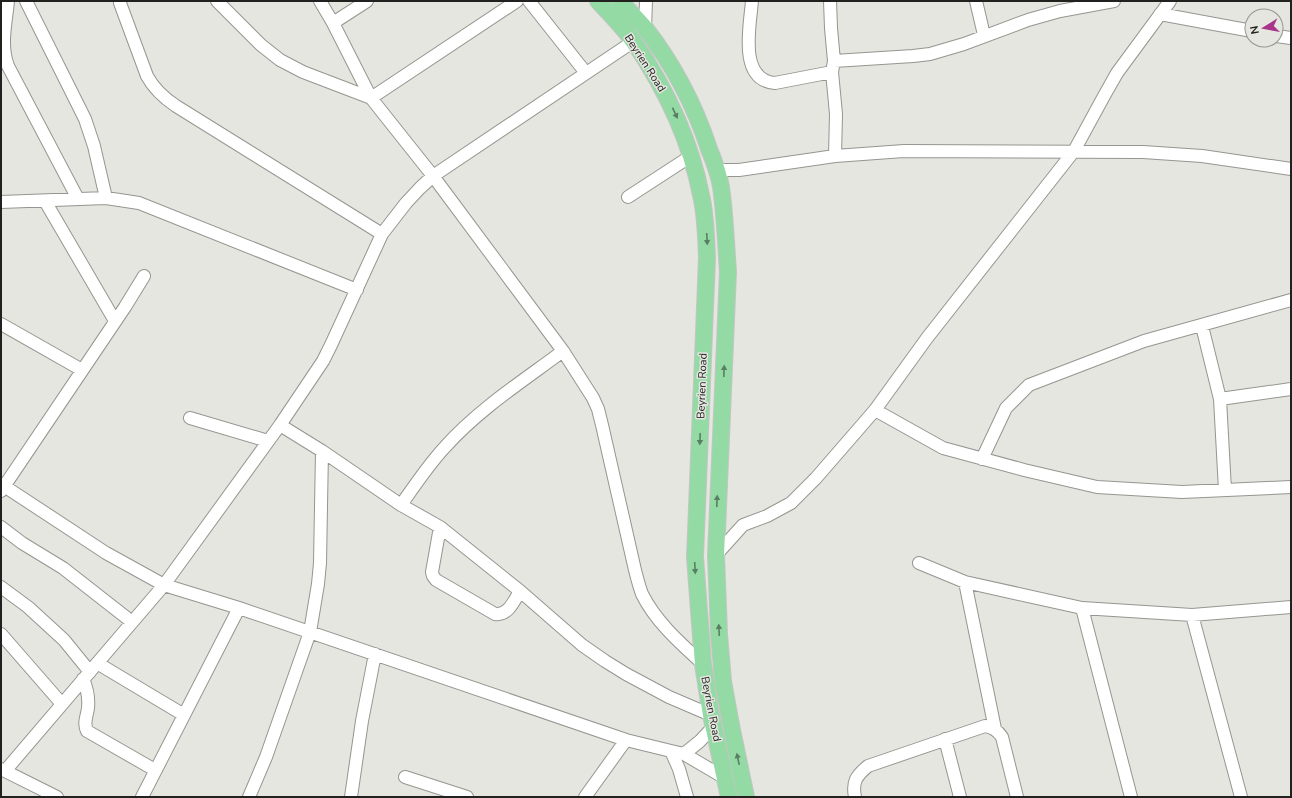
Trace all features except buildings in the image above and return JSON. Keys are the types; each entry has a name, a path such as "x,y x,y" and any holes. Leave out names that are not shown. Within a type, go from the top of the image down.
{"main road":[{"name":"Beyrien Road","path":"598,1 634,41 668,97 691,156 701,195 706,230 707,258 695,557 703,664 729,797"},
{"name":"Beyrien Road","path":"620,1 645,29 670,65 690,100 703,129 717,170 721,187 728,272 716,555 719,634 723,681 746,797"}],"street":[{"path":"8,1 4,44 5,58 78,199"},
{"path":"26,1 85,118 94,146 106,198"},
{"path":"217,1 261,45 280,60 303,72 371,98"},
{"path":"320,1 333,23 371,98 433,176 563,351 593,398 598,409 641,592 650,608 669,632 703,664"},
{"path":"333,23 367,1"},
{"path":"371,98 517,1"},
{"path":"529,1 586,73"},
{"path":"752,1 749,48 750,61 754,71 761,78 775,83 833,66 930,54 964,44 984,35 1028,20 1060,11 1114,1"},
{"path":"830,1 830,28 836,114 835,156"},
{"path":"976,1 984,35"},
{"path":"716,555 743,525 766,516 791,502 816,478 875,410 927,338 1074,151 1118,73 1170,1"},
{"path":"120,3 147,76 151,84 162,95 176,106 382,234"},
{"path":"644,3 645,29"},
{"path":"1160,14 1244,30"},
{"path":"57,797 3,770 164,585 280,425 323,361 382,234 411,198 433,176 634,41"},
{"path":"717,170 738,170 835,156 904,151 1142,152 1202,156 1291,169"},
{"path":"628,197 691,156"},
{"path":"721,187 738,170"},
{"path":"1,202 106,198 140,203 357,290"},
{"path":"45,201 115,321"},
{"path":"144,276 2,487 101,550 164,585 239,608 626,740 684,754 725,778"},
{"path":"982,459 1006,408 1028,384 1144,341 1291,300"},
{"path":"1,324 82,370"},
{"path":"1202,326 1220,399 1225,490"},
{"path":"401,505 433,462 457,434 490,406 563,351"},
{"path":"1220,399 1291,389"},
{"path":"875,410 943,448 1024,470 1098,487 1182,492 1291,487"},
{"path":"190,418 268,441"},
{"path":"280,425 322,451 401,505 440,527 520,591 582,645 605,662 713,720 703,738 684,754"},
{"path":"249,797 266,757 310,632 320,563 322,451"},
{"path":"1,527 22,543 63,568 132,622"},
{"path":"440,527 432,572 436,580 499,615 503,614 507,610 520,591"},
{"path":"919,563 965,582 1082,608 1192,615 1291,607"},
{"path":"965,582 994,729"},
{"path":"1,587 28,607 64,640 90,671 184,715"},
{"path":"142,797 239,608"},
{"path":"1082,608 1131,797"},
{"path":"1192,615 1241,797"},
{"path":"1,634 62,704"},
{"path":"351,797 363,714 375,654"},
{"path":"90,671 88,707 85,726 87,731 155,770"},
{"path":"856,797 854,786 856,780 860,773 868,766 985,726 999,732 1002,737 1017,797"},
{"path":"945,739 960,797"},
{"path":"585,797 626,740"},
{"path":"671,751 679,769 687,797"},
{"path":"404,777 467,797"}]}
